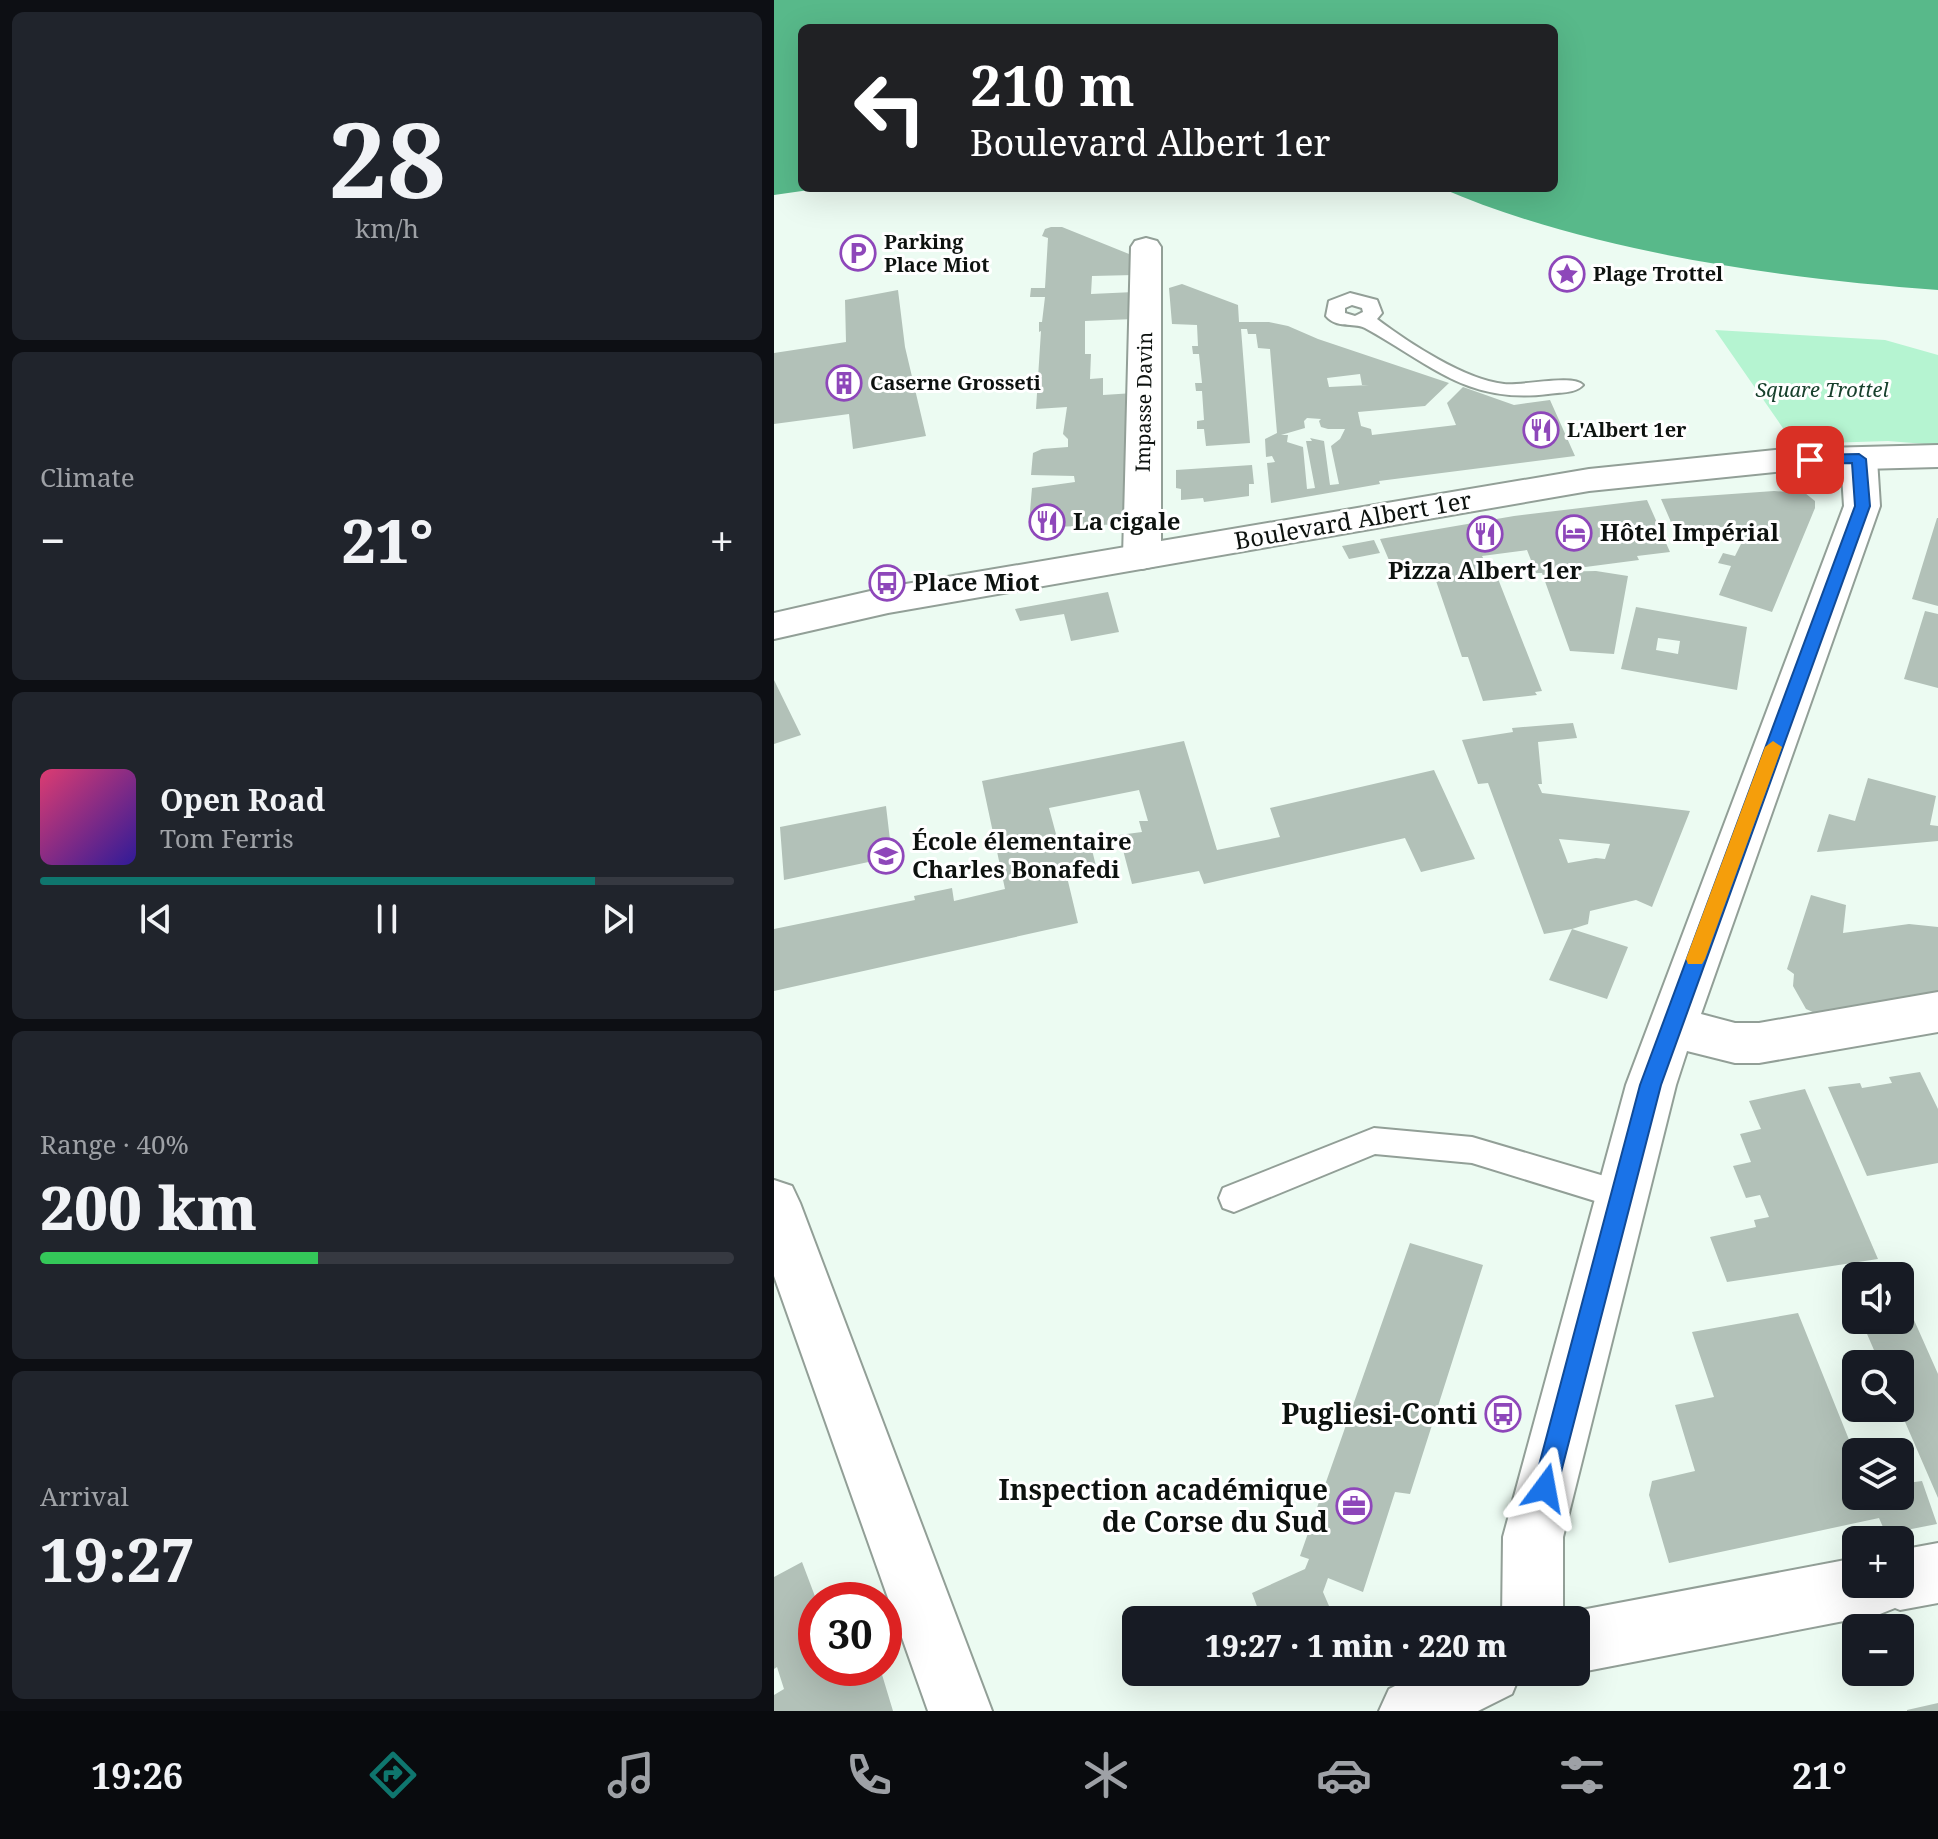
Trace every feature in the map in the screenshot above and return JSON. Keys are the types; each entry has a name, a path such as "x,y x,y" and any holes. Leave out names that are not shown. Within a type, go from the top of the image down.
{"street":[{"name":"Impasse Davin","path":"1142,557 1146,247"},
{"name":"Boulevard Albert 1er","path":"774,626 888,600 1589,480 1739,463 1938,456"},
{"path":"1532,1606 1533,1537 1651,1085 1862,506 1859,459"},
{"path":"1670,1027 1735,1043 1759,1043 1938,1012"},
{"path":"776,1214 960,1711"},
{"path":"1914,1577 1938,1573"},
{"path":"1590,1639 1842,1591"},
{"path":"1411,1711 1462,1686"}],"lane":[{"path":"1365,319 1391,340 1481,384 1516,390 1573,385"},
{"path":"1234,1198 1374,1141 1472,1150 1621,1195"}],"green space":[{"name":"Square Trottel","path":"1715,330 1885,340 1938,355 1938,445 1888,441 1794,444"}],"shaded area":[{"path":"774,0 1938,0 1938,290 1814,278 1685,258 1559,229 1451,192 1558,192 1558,24 798,24 798,192 774,195"}],"building":[{"path":"1062,227 1134,256 1134,275 1092,276 1091,294 1134,292 1134,319 1085,321 1085,354 1091,354 1090,379 1103,378 1103,395 1134,393 1124,524 1033,528 1029,523 1032,488 1075,482 1074,476 1031,475 1033,453 1042,449 1068,447 1068,439 1063,434 1067,407 1036,409 1039,322 1042,322 1045,297 1030,297 1031,288 1045,288 1048,238 1042,236 1045,229"},
{"path":"1182,284 1238,305 1239,322 1269,322 1288,326 1449,383 1425,406 1358,412 1361,426 1371,429 1372,435 1456,425 1447,403 1463,387 1514,405 1550,400 1575,456 1379,481 1380,484 1271,503 1267,463 1275,462 1272,456 1266,457 1265,439 1277,433 1270,349 1258,348 1256,334 1248,334 1247,329 1241,329 1250,443 1206,446 1204,429 1197,429 1197,421 1204,420 1202,391 1196,391 1195,383 1202,383 1199,354 1193,354 1192,346 1198,346 1197,325 1172,324 1169,288","holes":["1360,374 1362,385 1369,385 1329,387 1327,378","1307,418 1321,419 1321,427 1345,429 1340,439 1331,446 1339,484 1330,485 1324,441 1310,438 1312,441 1306,441 1315,488 1307,489 1303,447 1287,442 1288,435 1281,435 1305,428"]},
{"name":"Caserne Grosseti","path":"898,290 905,347 926,436 853,449 849,414 774,424 774,353 846,342 845,300"},
{"path":"1252,465 1254,484 1249,484 1249,496 1204,502 1203,498 1181,500 1181,489 1176,488 1176,470"},
{"path":"1774,491 1805,493 1815,501 1815,508 1772,612 1719,595 1731,566 1718,563 1723,553 1735,556 1748,530 1744,526 1674,529 1661,499"},
{"path":"1647,500 1670,552 1637,556 1639,560 1547,572 1596,571 1628,576 1614,654 1570,651 1542,573 1536,573 1527,550 1482,556 1488,567 1493,566 1542,691 1535,692 1537,695 1483,701 1468,657 1462,657 1434,575 1440,574 1437,566 1394,572 1380,539 1514,516"},
{"path":"1938,518 1938,606 1912,599"},
{"path":"1374,540 1380,553 1349,559 1342,546"},
{"path":"1108,592 1119,632 1071,641 1064,614 1020,621 1015,609"},
{"path":"1636,607 1747,627 1737,690 1621,669","holes":["1658,638 1680,641 1678,654 1656,650"]},
{"path":"1925,611 1938,614 1938,688 1904,679"},
{"path":"774,680 801,735 774,744"},
{"path":"1573,723 1577,738 1538,742 1542,784 1538,784 1542,793 1690,811 1652,907 1636,900 1590,911 1588,924 1544,934 1488,783 1478,784 1462,740 1513,732 1512,728","holes":["1559,839 1610,844 1605,859 1568,863"]},
{"path":"1184,741 1217,850 1280,837 1270,808 1434,770 1475,859 1421,872 1405,838 1204,884 1199,871 1132,884 1119,835 1142,832 1139,821 1148,821 1139,790 1049,808 1060,849 1090,842 1097,870 1067,877 1078,923 774,991 774,929 915,900 914,896 952,888 954,901 1005,889 982,781"},
{"path":"1868,778 1936,796 1930,825 1938,826 1938,841 1817,852 1829,814 1855,821"},
{"path":"886,806 892,857 784,880 780,827"},
{"path":"1811,895 1846,905 1843,933 1909,924 1938,927 1938,992 1815,1013 1806,1009 1793,986 1794,974 1787,969"},
{"path":"1572,929 1628,947 1607,999 1549,980"},
{"path":"1920,1072 1938,1109 1938,1163 1867,1176 1828,1087 1860,1083 1862,1088 1892,1083 1889,1077"},
{"path":"1805,1089 1878,1259 1842,1262 1842,1264 1727,1282 1710,1237 1756,1227 1754,1220 1769,1217 1760,1195 1746,1198 1733,1166 1751,1162 1740,1134 1761,1129 1749,1101"},
{"path":"1410,1243 1483,1265 1410,1494 1395,1492 1363,1592 1328,1578 1323,1592 1329,1606 1257,1606 1252,1593 1305,1569 1309,1559 1300,1556"},
{"path":"1798,1313 1848,1438 1842,1438 1842,1510 1914,1510 1914,1482 1922,1481 1937,1524 1914,1529 1914,1526 1882,1526 1879,1518 1669,1563 1649,1495 1652,1481 1695,1471 1675,1405 1714,1397 1692,1332"},
{"path":"1914,1320 1938,1374 1938,1498 1905,1422 1914,1422 1914,1350 1874,1350 1867,1334 1914,1334"},
{"path":"802,1562 810,1582 798,1582 798,1686 885,1686 893,1711 774,1711 774,1695 784,1689 777,1667 774,1669 774,1577"},
{"path":"1938,1703 1938,1711 1907,1711 1907,1710"}],"slow traffic":[{"path":"1695,959 1773,747"}],"place":[{"name":"Parking Place Miot","path":"858,253"},
{"name":"Plage Trottel","path":"1567,274"},
{"name":"Caserne Grosseti","path":"844,383"},
{"name":"L'Albert 1er","path":"1541,430"},
{"name":"La cigale","path":"1047,522"},
{"name":"Hôtel Impérial","path":"1574,533"},
{"name":"Pizza Albert 1er","path":"1485,534"},
{"name":"Place Miot","path":"887,583"},
{"name":"École élementaire Charles Bonafedi","path":"886,856"},
{"name":"Pugliesi-Conti","path":"1503,1414"},
{"name":"Inspection académique de Corse du Sud","path":"1354,1506"}],"route":[{"path":"1545,1488 1651,1085 1862,506 1859,459 1810,460"}]}
